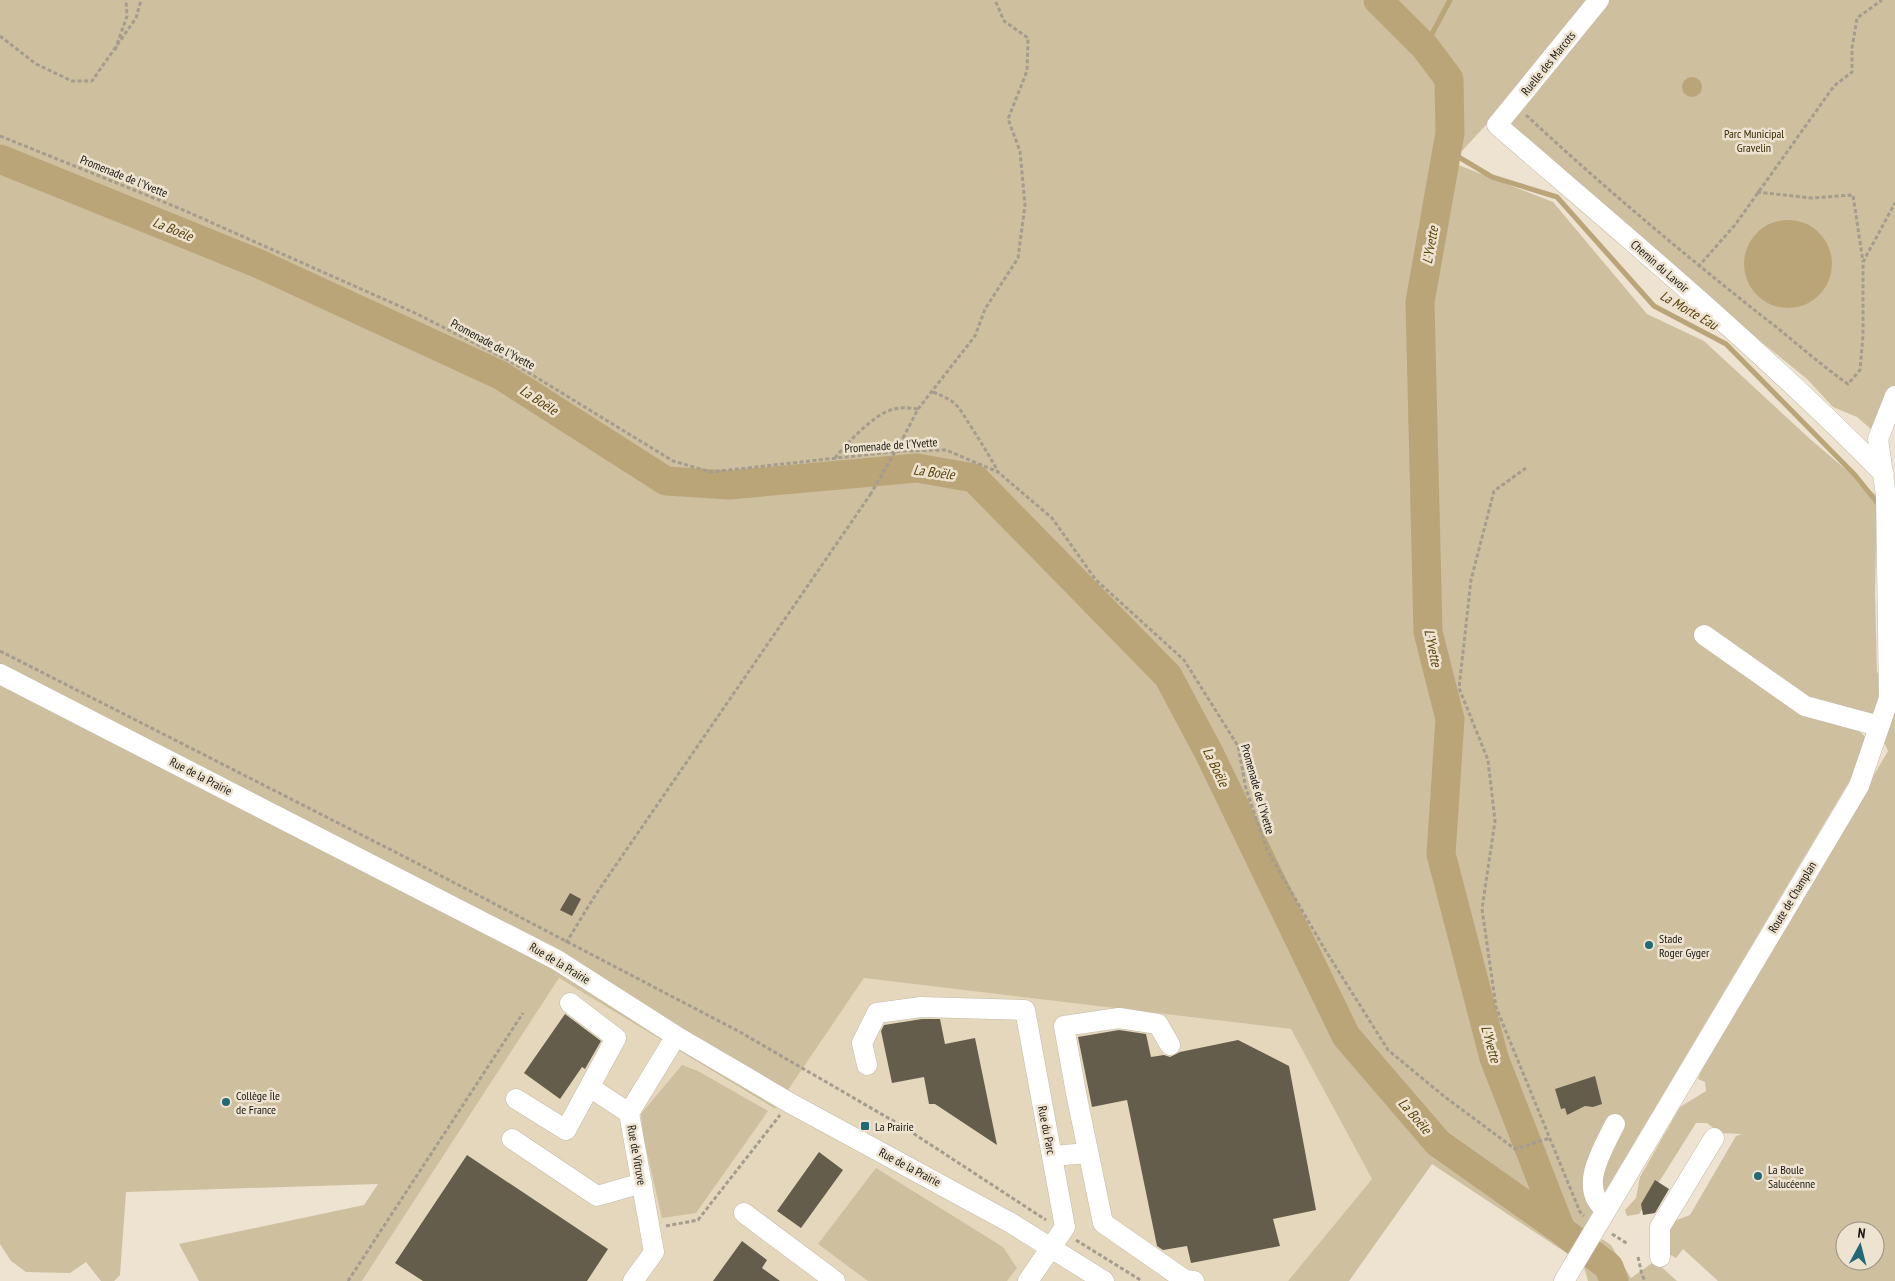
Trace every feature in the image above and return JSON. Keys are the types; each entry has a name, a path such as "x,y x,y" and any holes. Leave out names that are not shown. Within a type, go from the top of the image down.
{"street":[{"name":"Ruelle des Marcots","path":"1497,126 1599,0"},
{"name":"Chemin du Lavoir","path":"1497,126 1708,307 1815,404 1884,474"},
{"name":"Route de Champlan","path":"1564,1281 1858,786 1889,698 1886,527 1889,496 1878,439 1895,396"},
{"path":"1704,635 1806,706 1879,726"},
{"name":"Rue de la Prairie","path":"0,674 540,950 676,1036 790,1103 921,1172 1053,1248 1104,1281"},
{"path":"516,1099 566,1130 590,1088 616,1038 570,1003"},
{"name":"Rue du Parc","path":"867,1065 862,1043 877,1013 921,1007 1025,1010 1065,1227 1053,1248 1028,1281"},
{"path":"1170,1045 1158,1024 1119,1018 1064,1026 1103,1223 1185,1280 1194,1281"},
{"name":"Rue de Vitruve","path":"633,1281 654,1252 629,1113 676,1036"},
{"path":"590,1088 629,1113"},
{"path":"1602,1217 1592,1182 1598,1160 1615,1124"},
{"path":"1660,1257 1660,1227 1714,1138"},
{"path":"512,1139 596,1196 642,1183"},
{"path":"1052,1156 1088,1152"},
{"path":"744,1213 835,1281"}],"path":[{"path":"114,52 127,16 126,0"},
{"path":"0,36 36,64 72,81 92,81 136,18 141,0"},
{"path":"569,938 596,894 870,495 918,409 975,336 985,309 1018,258 1025,205 1020,151 1008,119 1027,71 1028,38 1004,20 995,0"},
{"path":"1698,267 1735,225 1834,86 1852,72 1852,48 1857,18 1882,0"},
{"path":"1514,104 1571,157 1698,267 1764,317 1814,360 1848,384 1860,370 1863,335 1863,262 1853,195 1811,198 1757,192"},
{"name":"Promenade de l'Yvette","path":"0,136 181,209 415,313 508,360 673,461 711,472 834,458 946,450 998,472 1052,518 1096,580 1184,660 1238,746 1246,789 1267,850 1324,948 1388,1050 1445,1098 1515,1149 1550,1138"},
{"path":"1863,262 1895,203"},
{"path":"933,392 949,398 962,410 971,427 987,448 998,472"},
{"path":"834,458 846,443 871,422 892,409 918,409"},
{"path":"1526,468 1494,491 1471,580 1459,688 1488,760 1495,822 1482,909 1496,1007 1580,1212 1602,1217"},
{"path":"348,1281 523,1013"},
{"path":"650,1229 698,1220 790,1103"},
{"path":"1638,1257 1645,1281"}],"shaded area":[{"path":"1688,77 1696,77 1702,83 1702,91 1696,97 1688,97 1682,91 1682,83"},
{"path":"1788,220 1805,223 1813,227 1825,239 1829,247 1832,264 1829,281 1825,289 1813,301 1805,305 1788,308 1771,305 1763,301 1751,289 1747,281 1744,264 1747,247 1751,239 1763,227 1771,223"},
{"path":"559,978 774,1109 864,978 1292,1029 1372,1179 1288,1281 362,1281"}],"green space":[{"path":"0,0 1369,0 1404,32 1427,58 1438,83 1440,103 1436,147 1418,229 1440,234 1456,164 1553,202 1647,314 1704,341 1810,439 1877,496 1875,593 1877,673 1887,664 1895,587 1895,1281 1718,1281 1683,1249 1676,1258 1664,1251 1669,1223 1690,1215 1736,1136 1742,1134 1720,1133 1707,1123 1696,1123 1639,1214 1627,1216 1625,1210 1636,1198 1640,1177 1680,1107 1706,1091 1705,1082 1698,1079 1701,1070 1888,751 1881,735 1849,722 1872,743 1568,1254 1432,1164 1349,1281 1288,1281 1372,1179 1291,1029 864,978 775,1109 559,978 362,1281 199,1281 179,1244 364,1205 378,1184 126,1192 120,1275 114,1281 101,1281 86,1262 70,1273 26,1272 11,1261 0,1244"},
{"path":"1380,0 1591,0 1518,90 1462,151 1455,147 1456,74"},
{"name":"Parc Municipal Gravelin","path":"1603,0 1895,0 1895,416 1875,420 1872,430 1857,417 1833,407 1807,379 1668,266 1511,125 1511,113"},
{"path":"682,1065 698,1071 768,1111 696,1213 662,1218 642,1131 641,1114"},
{"path":"876,1168 1003,1247 1017,1268 1007,1281 868,1281 818,1244"},
{"path":"1602,1239 1611,1245 1631,1278 1655,1261 1677,1281 1588,1281 1584,1267"}],"building":[{"path":"570,893 581,899 572,916 560,910"},
{"path":"565,1014 601,1041 585,1069 582,1067 560,1099 524,1073"},
{"path":"922,1019 940,1019 945,1044 975,1038 997,1145 935,1104 929,1104 924,1077 892,1083 881,1031 884,1025"},
{"path":"1119,1030 1146,1034 1151,1057 1164,1055 1170,1057 1180,1052 1238,1040 1289,1066 1316,1210 1273,1219 1280,1246 1191,1263 1187,1246 1163,1250 1157,1246 1127,1100 1092,1107 1078,1037"},
{"path":"1595,1076 1602,1104 1593,1107 1585,1106 1567,1115 1565,1108 1561,1109 1555,1089"},
{"path":"819,1152 843,1170 801,1228 777,1211"},
{"path":"467,1155 608,1249 587,1281 423,1281 395,1263"},
{"path":"1655,1180 1669,1189 1655,1213 1643,1215 1641,1204"},
{"path":"742,1241 767,1260 762,1268 780,1281 713,1281"}],"waterway":[{"name":"L'Yvette","path":"1378,0 1425,47 1449,79 1450,133 1420,302 1428,632 1450,719 1441,854 1494,1058 1561,1230"},
{"path":"1425,47 1450,0"},
{"name":"La Morte Eau","path":"1447,150 1492,177 1557,197 1654,306 1726,344 1855,475 1879,505"},
{"name":"La Boële","path":"0,159 257,263 500,375 666,481 729,485 917,468 974,478 1168,676 1209,753 1346,1036 1438,1143 1561,1230 1609,1267 1614,1281"}],"place":[{"name":"Stade Roger Gyger","path":"1649,945"},
{"name":"Collège Île de France","path":"226,1102"},
{"name":"La Prairie","path":"865,1126"},
{"name":"La Boule Salucéenne","path":"1758,1176"}]}
